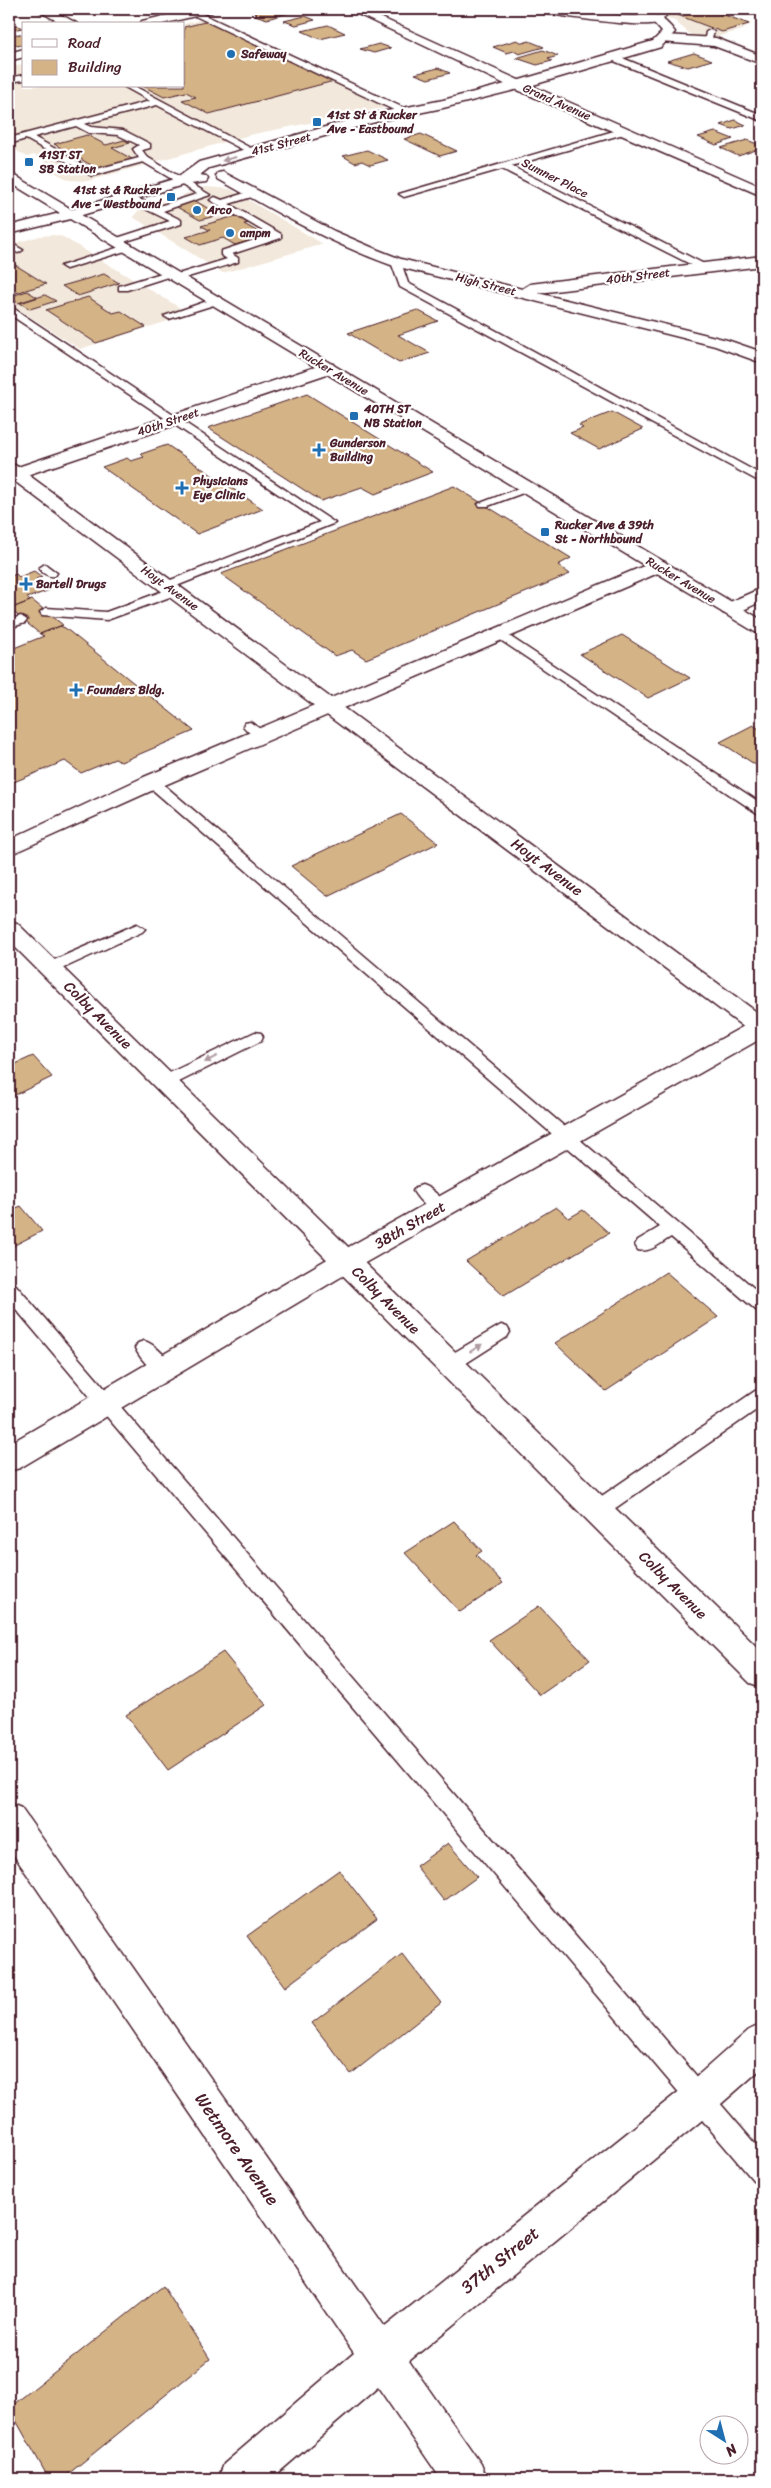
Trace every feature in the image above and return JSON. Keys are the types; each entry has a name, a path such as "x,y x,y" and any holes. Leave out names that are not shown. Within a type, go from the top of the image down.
{"street":[{"path":"42,9 68,22"},
{"path":"154,22 208,9"},
{"name":"Grand Avenue","path":"353,9 518,85 762,192"},
{"path":"542,9 622,20 662,15"},
{"path":"631,9 662,15"},
{"path":"662,15 669,32 664,39"},
{"path":"711,38 762,60"},
{"path":"664,39 749,39"},
{"name":"41st Street","path":"182,181 204,165 403,111 443,104 518,85 657,44 664,39"},
{"path":"9,57 22,54"},
{"name":"41st Street","path":"9,230 72,214 182,181 223,176 414,118 443,104"},
{"path":"305,138 320,146"},
{"name":"Rucker Avenue","path":"9,176 762,628"},
{"name":"High Street","path":"223,176 325,234 363,251 396,262 721,343 762,358"},
{"name":"40th Street","path":"513,291 762,261"},
{"name":"40th Street","path":"11,473 327,368"},
{"name":"Hoyt Avenue","path":"11,473 170,588 762,1027"},
{"path":"9,848 152,782 256,731 331,707 658,566"},
{"path":"730,609 762,594"},
{"name":"Colby Avenue","path":"9,928 762,1673"},
{"name":"38th Street","path":"9,1459 346,1261 431,1199 564,1137 762,1027"},
{"name":"Wetmore Avenue","path":"9,1819 466,2479"},
{"name":"37th Street","path":"239,2479 381,2357 700,2098 762,2043"}],"lane":[{"path":"194,12 403,111"},
{"path":"612,58 762,118"},
{"path":"9,80 22,77"},
{"path":"131,88 254,152"},
{"path":"9,141 158,102"},
{"path":"76,123 89,130"},
{"path":"72,135 89,130 120,132 147,146 137,149 144,159 278,236 224,253 235,260 123,288"},
{"name":"Sumner Place","path":"505,167 624,131"},
{"path":"26,136 92,173 144,159"},
{"path":"40,144 56,139"},
{"path":"404,194 505,167"},
{"name":"Sumner Place","path":"505,167 706,268"},
{"path":"220,203 255,193"},
{"path":"155,210 204,194"},
{"path":"66,266 178,222 128,197"},
{"path":"9,245 18,250"},
{"path":"396,262 404,285 762,480"},
{"path":"169,316 216,301"},
{"path":"9,310 329,523 107,616 46,612"},
{"path":"484,504 527,488"},
{"path":"9,624 21,620"},
{"path":"500,634 762,810"},
{"path":"152,782 762,1305"},
{"path":"50,968 137,929"},
{"path":"165,1082 255,1037"},
{"path":"644,1245 672,1228"},
{"path":"9,1289 762,2171"},
{"path":"450,1364 501,1332"},
{"path":"144,1348 164,1368"},
{"path":"597,1510 762,1396"}],"shaded area":[{"path":"647,9 711,9 752,24 743,27 746,29 712,38 698,37 691,35 675,21"},
{"path":"204,19 389,107 249,135 88,181 69,180 54,172 60,170 34,155 27,157 9,146 9,68 22,65 22,88 185,88 185,24"},
{"path":"206,187 230,189 323,244 223,273 133,217 140,209 161,201 166,203 185,198 182,195"},
{"path":"53,235 63,237 190,314 80,349 9,303 9,245 40,236"}],"building":[{"path":"269,9 291,9 296,11 267,19 255,15 257,14 254,12"},
{"path":"695,9 708,9 749,24 722,32 675,14"},
{"path":"305,16 315,20 296,25 284,21"},
{"path":"9,21 22,28 9,31"},
{"name":"Safeway","path":"209,21 334,81 209,114 182,100 196,97 186,92 164,97 147,88 185,88 185,27"},
{"path":"328,25 345,33 320,39 302,31"},
{"path":"17,34 22,35 22,45 18,46 9,40 12,39 9,36"},
{"path":"517,40 523,43 529,41 544,47 519,54 514,51 507,53 493,47"},
{"path":"379,44 391,48 374,53 360,49"},
{"path":"543,50 558,56 548,59 552,61 537,65 516,58"},
{"path":"694,53 712,60 688,67 667,61"},
{"path":"438,68 450,73 428,79 415,74"},
{"path":"735,120 746,125 732,129 721,125"},
{"path":"715,132 733,139 716,145 698,137"},
{"path":"421,134 457,151 440,156 404,139"},
{"path":"87,135 106,145 124,140 130,143 112,148 132,159 98,169 54,144"},
{"path":"747,140 762,146 762,148 738,156 721,148"},
{"path":"367,150 388,160 370,165 362,161 355,163 343,156"},
{"name":"Arco","path":"194,200 219,215 200,220 175,206"},
{"name":"ampm","path":"235,216 249,223 244,224 265,236 235,245 223,238 200,245 186,237 210,230 201,226"},
{"path":"9,261 46,284 9,295"},
{"path":"104,274 119,283 78,296 62,286"},
{"path":"27,291 37,297 18,303 9,297"},
{"path":"45,295 56,301 30,309 20,303"},
{"path":"88,297 113,313 121,311 146,327 96,343 46,310"},
{"path":"417,310 438,321 398,335 430,353 399,363 348,333"},
{"name":"Gunderson Building","path":"307,394 433,472 375,494 362,487 321,501 208,428"},
{"path":"612,412 643,429 599,449 570,433 583,428 579,425"},
{"name":"Physicians Eye Clinic","path":"167,445 263,509 197,534 102,467 127,458 131,461 144,457 141,454"},
{"path":"454,486 571,558 558,565 570,574 366,659 352,650 335,656 221,574"},
{"name":"Bartell Drugs","path":"34,571 42,577 36,579 50,590 27,598 30,601 12,608 9,605 9,577 16,574 19,577"},
{"path":"32,600 63,625 40,634 10,609"},
{"name":"Founders Bldg.","path":"60,626 65,628 194,731 121,762 115,759 81,773 65,761 9,784 9,650 44,636 40,634"},
{"path":"622,635 690,678 648,698 580,654"},
{"path":"753,725 762,731 762,769 720,742"},
{"path":"401,814 438,843 327,896 291,866"},
{"path":"33,1056 52,1077 9,1098 9,1067"},
{"path":"21,1206 42,1231 9,1248 9,1211"},
{"path":"556,1207 569,1218 583,1210 609,1233 504,1296 466,1261"},
{"path":"666,1272 718,1317 606,1391 555,1343"},
{"path":"454,1521 482,1551 476,1555 503,1583 460,1612 405,1553"},
{"path":"539,1606 590,1660 540,1695 489,1640"},
{"path":"223,1652 266,1705 168,1770 126,1715"},
{"path":"448,1843 477,1877 444,1901 416,1866"},
{"path":"339,1870 377,1919 285,1987 247,1936"},
{"path":"402,1954 441,2003 351,2074 312,2023"},
{"path":"163,2286 210,2359 62,2479 49,2479 9,2408"}],"place":[{"name":"Safeway","path":"231,54"},
{"name":"41st St & Rucker Ave - Eastbound","path":"317,122"},
{"name":"41ST ST SB Station","path":"29,162"},
{"name":"41st st & Rucker Ave - Westbound","path":"171,197"},
{"name":"Arco","path":"197,210"},
{"name":"ampm","path":"230,233"},
{"name":"40TH ST NB Station","path":"354,416"},
{"name":"Gunderson Building","path":"319,450"},
{"name":"Physicians Eye Clinic","path":"182,488"},
{"name":"Rucker Ave & 39th St - Northbound","path":"545,532"},
{"name":"Bartell Drugs","path":"26,584"},
{"name":"Founders Bldg.","path":"76,690"}]}
